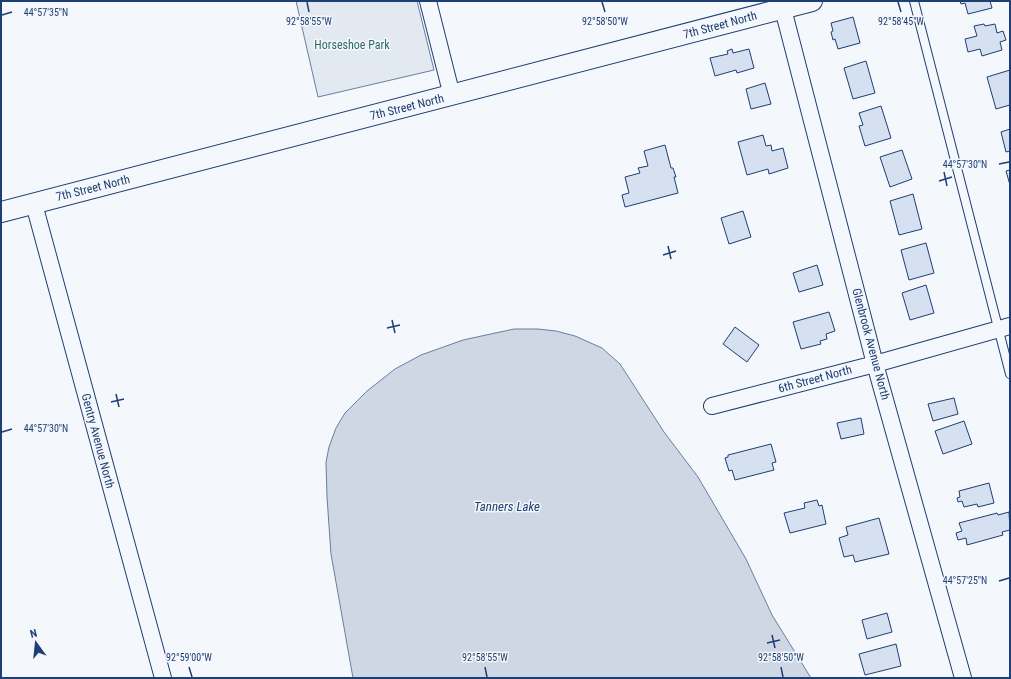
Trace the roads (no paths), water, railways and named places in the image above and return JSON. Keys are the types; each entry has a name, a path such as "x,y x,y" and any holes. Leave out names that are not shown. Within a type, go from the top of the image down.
{"street":[{"path":"428,1 452,96"},
{"name":"7th Street North","path":"1,212 452,96 774,7 812,1"},
{"name":"Glenbrook Avenue North","path":"774,7 963,678"},
{"name":"Gentry Avenue North","path":"34,204 163,678"},
{"name":"6th Street North","path":"712,406 875,364 1004,328"}],"lane":[{"path":"914,1 1004,328 1010,374"}],"water":[{"name":"Tanners Lake","path":"514,329 556,331 575,336 602,348 620,364 664,432 698,477 746,559 772,615 811,678 353,678 331,554 327,497 326,462 329,447 336,428 345,413 367,391 395,369 421,355 463,340"}],"park label":[{"name":"Horseshoe Park","path":"352,45"}]}
